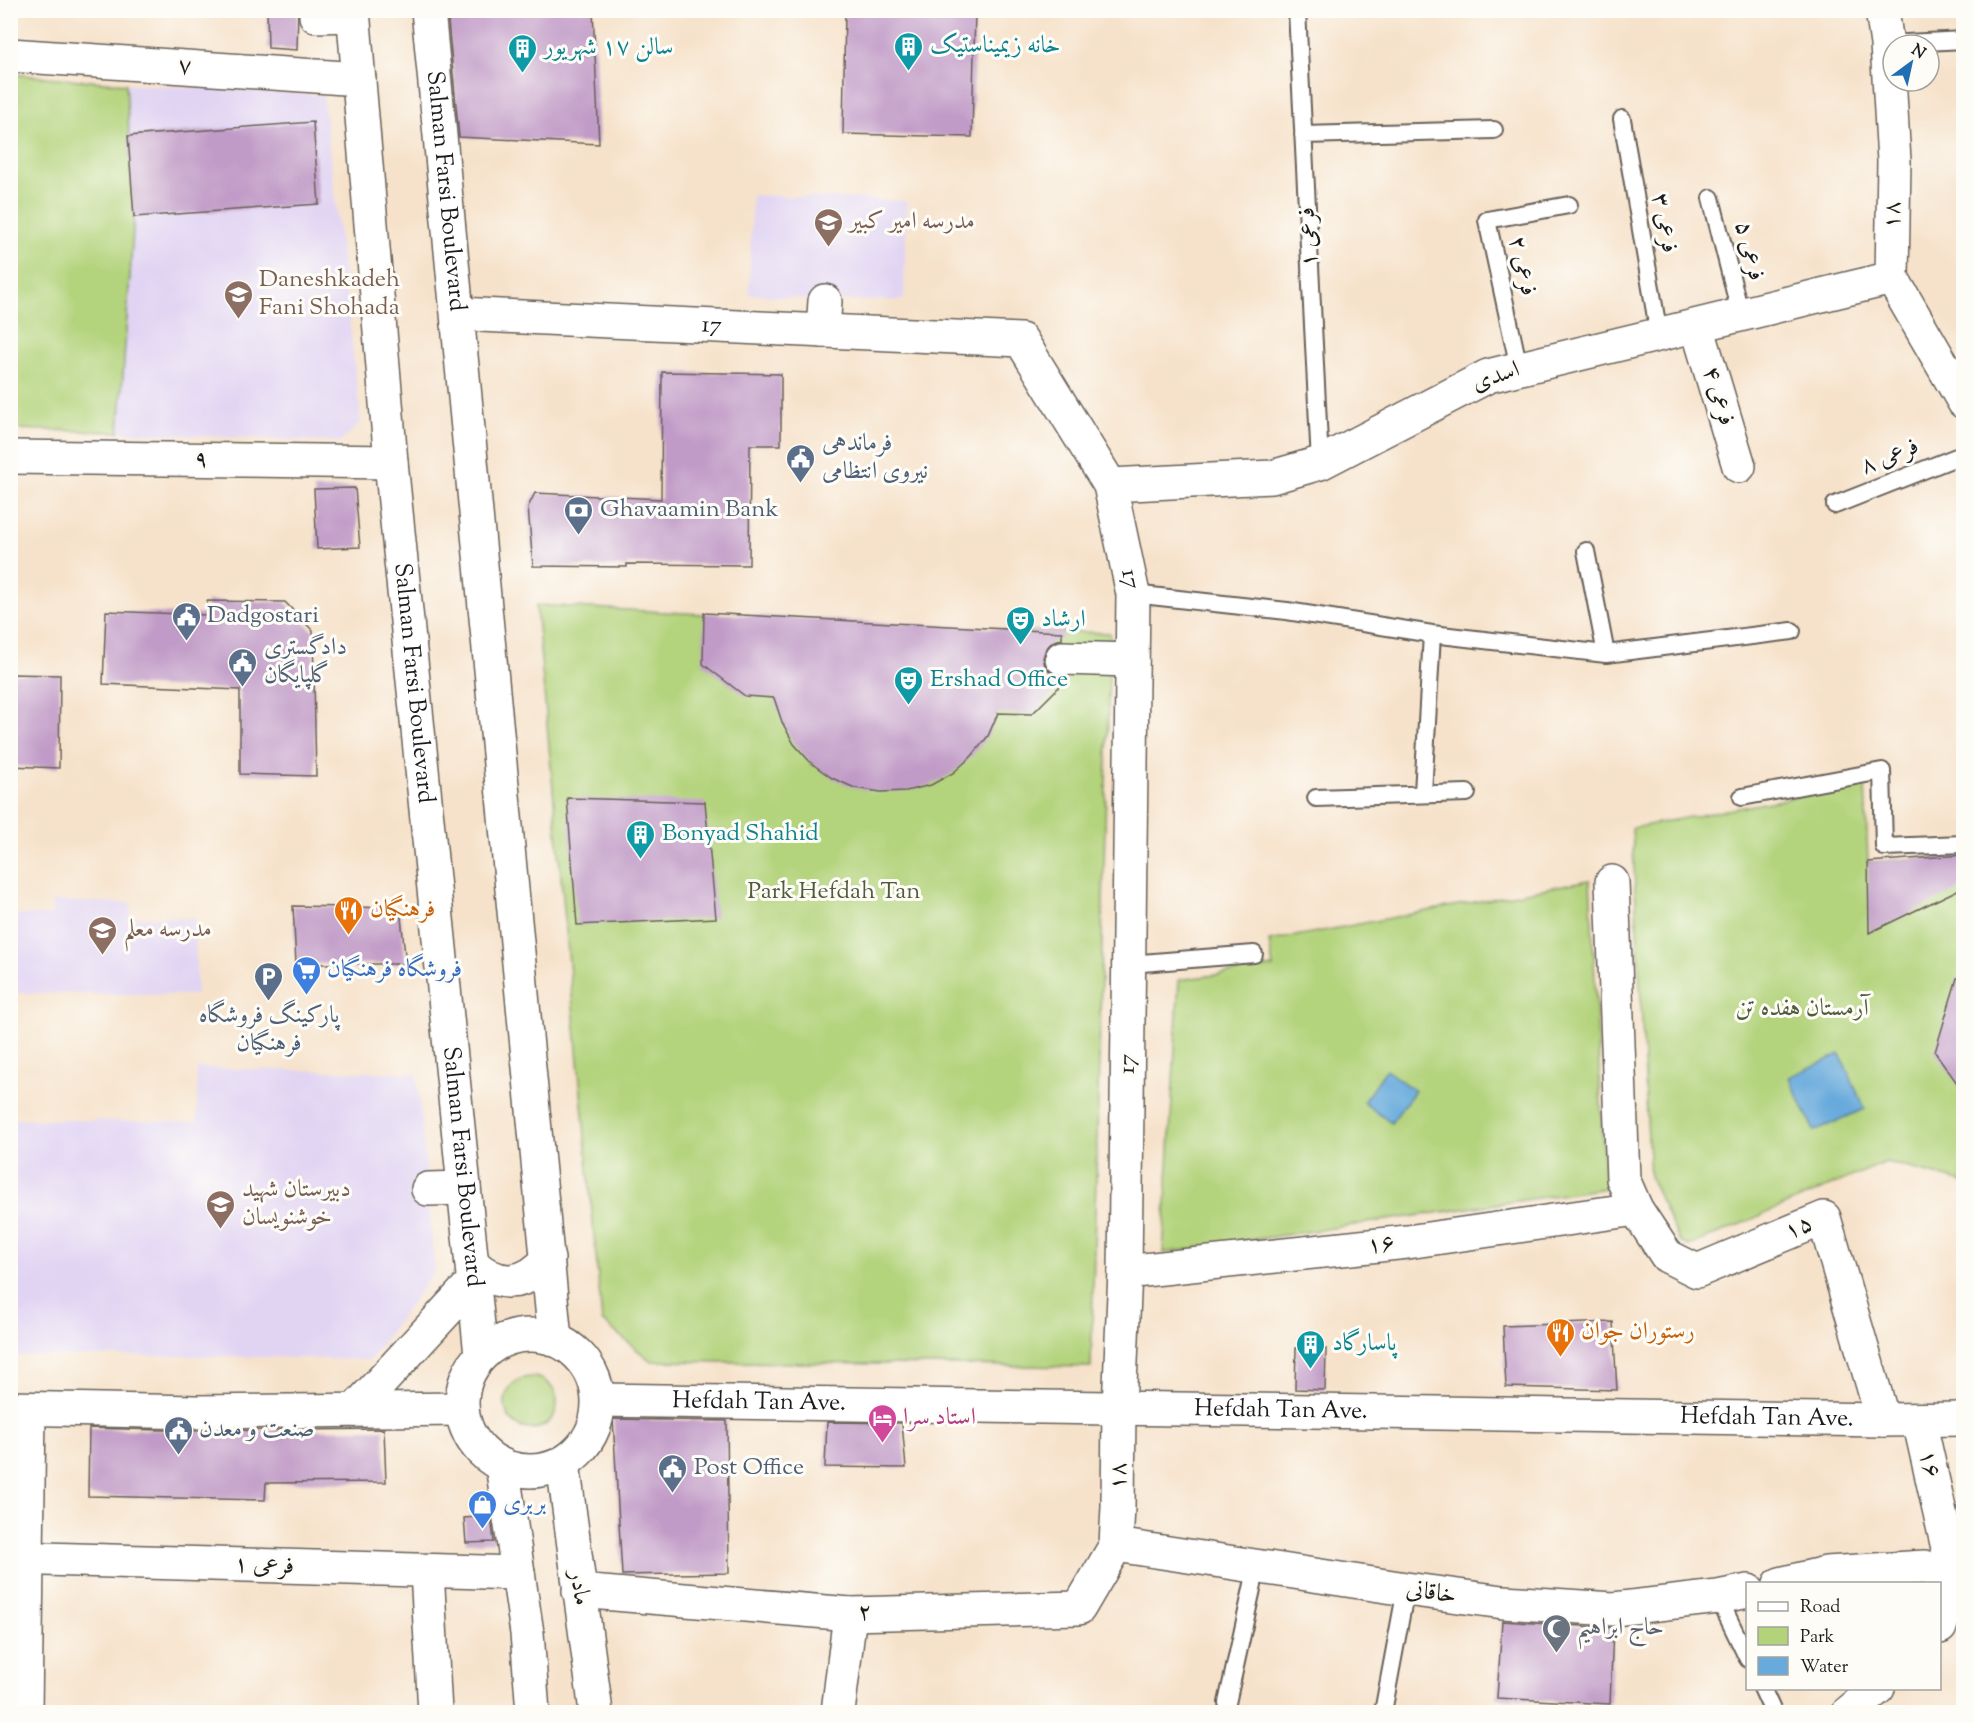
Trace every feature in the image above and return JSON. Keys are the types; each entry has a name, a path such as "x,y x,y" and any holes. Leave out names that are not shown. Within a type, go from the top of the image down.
{"street":[{"name":"Salman Farsi Boulevard","path":"428,10 555,1340"},
{"name":"۱۸","path":"1882,10 1885,33"},
{"name":"Salman Farsi Boulevard","path":"353,13 391,462 481,1355"},
{"path":"316,16 353,13"},
{"name":"۷","path":"10,55 359,79"},
{"name":"۱۸","path":"1890,93 1894,161 1892,278"},
{"path":"1892,278 1964,402"},
{"name":"اسدی","path":"1110,485 1272,477 1320,463 1488,376 1892,278"},
{"name":"17","path":"458,314 824,316 1021,340 1110,485 1133,594 1125,1272 1119,1407"},
{"name":"فرعی ۴","path":"1696,326 1739,466"},
{"name":"۹","path":"10,457 391,462"},
{"path":"1062,658 1132,660"},
{"path":"1612,882 1623,1179 1636,1209"},
{"path":"428,1189 464,1188"},
{"name":"۱۶","path":"1125,1272 1407,1242 1636,1209"},
{"name":"۱۵","path":"1636,1209 1667,1256 1697,1271 1824,1218 1882,1420"},
{"path":"346,1415 473,1272 482,1273 494,1279 508,1281 521,1279 532,1275 548,1259"},
{"path":"536,1335 555,1340 572,1349 586,1364 595,1381 599,1400 597,1419 590,1437 578,1452 563,1464 543,1470 522,1471 502,1465 486,1456 474,1442 466,1426 462,1409 463,1389 470,1371 481,1355 497,1343 516,1336 536,1335"},
{"name":"Hefdah Tan Ave.","path":"599,1400 1882,1420 1964,1419"},
{"name":"۱۸","path":"1116,1545 1119,1407"},
{"path":"26,1713 18,1559 20,1408 195,1419 462,1409"},
{"name":"۱۶","path":"1919,1420 1959,1577"},
{"name":"مادر","path":"563,1464 596,1713"},
{"path":"502,1465 527,1633 533,1713"},
{"name":"خاقانی","path":"1116,1545 1503,1602 1614,1609 1732,1594"},
{"name":"۲","path":"579,1591 850,1614 1079,1608 1116,1545"},
{"name":"فرعی ۱","path":"18,1559 518,1573"},
{"path":"1788,1582 1826,1573 1925,1568 1959,1577 1941,1624"},
{"path":"427,1571 435,1713"},
{"path":"838,1713 850,1614"},
{"path":"1849,1713 1877,1690"}],"lane":[{"name":"فرعی ۱","path":"1297,10 1320,463"},
{"path":"1941,41 1964,40"},
{"name":"فرعی ۳","path":"1622,119 1659,335"},
{"path":"1303,135 1494,130"},
{"name":"فرعی ۵","path":"1711,198 1741,316"},
{"name":"فرعی ۲","path":"1520,368 1487,220 1569,206"},
{"name":"فرعی ۸","path":"1835,505 1964,454"},
{"path":"1586,551 1606,654"},
{"path":"1133,594 1287,611 1432,634 1606,654 1792,631"},
{"path":"1423,793 1432,634"},
{"path":"1742,797 1882,771 1884,847 1964,844"},
{"path":"1316,798 1467,793"},
{"path":"1129,964 1254,954"},
{"path":"1227,1702 1257,1566"},
{"path":"1383,1713 1406,1589"},
{"path":"1732,1594 1746,1651"},
{"path":"1762,1690 1773,1713"}],"shaded area":[{"name":"Daneshkadeh Fani Shohada","path":"126,84 323,95 361,422 341,442 119,432 134,217"},
{"name":"مدرسه امیر کبیر","path":"752,195 907,201 904,300 825,301 749,294"},
{"name":"مدرسه معلم","path":"52,901 131,903 130,917 195,918 197,995 11,993 11,915 52,915"},
{"name":"دبیرستان شهید خوشنویسان","path":"197,1068 417,1073 435,1270 370,1360 214,1356 11,1356 11,1119 197,1122"}],"green space":[{"path":"11,74 126,84 134,217 119,432 11,429"},
{"name":"Park Hefdah Tan","path":"536,605 978,629 1110,633 1091,1367 651,1361 602,1321"},
{"name":"آرمستان هفده تن","path":"1865,784 1868,862 1963,855 1963,1182 1886,1162 1689,1246 1680,1242 1650,1177 1632,828"},
{"path":"1590,880 1605,1188 1163,1253 1179,980 1273,967 1269,941"},
{"path":"531,1377 545,1381 553,1389 557,1403 553,1417 545,1425 531,1429 517,1425 509,1417 505,1403 509,1389 517,1381"}],"water":[{"path":"1840,1054 1865,1109 1814,1131 1789,1077"},
{"path":"1386,1070 1415,1091 1391,1123 1363,1102"}],"building":[{"path":"267,10 298,10 297,50 268,48"},
{"name":"سالن ۱۷ شهریور","path":"447,10 593,10 599,144 459,137"},
{"name":"خانه زیمیناستیک","path":"845,10 975,10 972,137 843,134"},
{"path":"313,122 319,204 134,217 128,136"},
{"path":"662,372 781,374 781,445 750,445 749,565 533,566 528,507 535,493 661,499"},
{"path":"355,488 360,547 317,549 314,489"},
{"name":"دادگستری گلپایگان","path":"207,601 285,602 313,631 316,776 240,774 240,690 103,684 106,611 207,615"},
{"name":"Ershad Office","path":"704,613 1062,632 1062,639 1054,641 1046,648 1043,658 1045,666 1052,674 1061,677 1061,685 1032,714 998,713 988,736 972,756 953,773 931,785 906,791 881,792 855,788 832,778 811,763 794,744 782,722 774,698 745,696 703,664"},
{"path":"10,674 60,675 59,768 10,766"},
{"name":"Bonyad Shahid","path":"567,798 705,802 716,918 577,925"},
{"path":"1964,855 1964,887 1869,933 1868,862"},
{"name":"فرهنگیان","path":"293,906 400,908 406,964 296,964"},
{"path":"1957,978 1964,979 1964,1093 1935,1052"},
{"name":"رستوران جوان","path":"1613,1322 1617,1390 1506,1387 1503,1326"},
{"name":"پاسارگاد","path":"1296,1348 1326,1349 1325,1390 1295,1389"},
{"name":"Post Office","path":"613,1419 727,1421 729,1573 622,1575"},
{"path":"827,1422 902,1423 906,1468 825,1467"},
{"name":"صنعت و معدن","path":"89,1428 195,1431 384,1429 386,1482 266,1483 265,1500 88,1496"},
{"name":"بربری","path":"491,1516 494,1542 466,1543 464,1518"},
{"name":"حاج ابراهیم","path":"1502,1621 1613,1628 1610,1704 1497,1698"}],"place":[{"name":"خانه زیمیناستیک","path":"909,72"},
{"name":"سالن ۱۷ شهریور","path":"523,74"},
{"name":"مدرسه امیر کبیر","path":"828,248"},
{"name":"Daneshkadeh Fani Shohada","path":"238,320"},
{"name":"فرماندهی نیروی انتظامی","path":"801,484"},
{"name":"Ghavaamin Bank","path":"579,536"},
{"name":"Dadgostari","path":"186,642"},
{"name":"ارشاد","path":"1020,646"},
{"name":"دادگستری گلپایگان","path":"243,688"},
{"name":"Ershad Office","path":"909,706"},
{"name":"Bonyad Shahid","path":"641,860"},
{"name":"فرهنگیان","path":"349,936"},
{"name":"مدرسه معلم","path":"103,956"},
{"name":"فروشگاه فرهنگیان","path":"306,996"},
{"name":"پارکینگ فروشگاه فرهنگیان","path":"269,1002"},
{"name":"دبیرستان شهید خوشنویسان","path":"221,1230"},
{"name":"رستوران جوان","path":"1560,1358"},
{"name":"پاسارگاد","path":"1311,1370"},
{"name":"استاد سرا","path":"882,1444"},
{"name":"صنعت و معدن","path":"178,1456"},
{"name":"Post Office","path":"673,1494"},
{"name":"بربری","path":"482,1530"},
{"name":"حاج ابراهیم","path":"1556,1654"}]}
